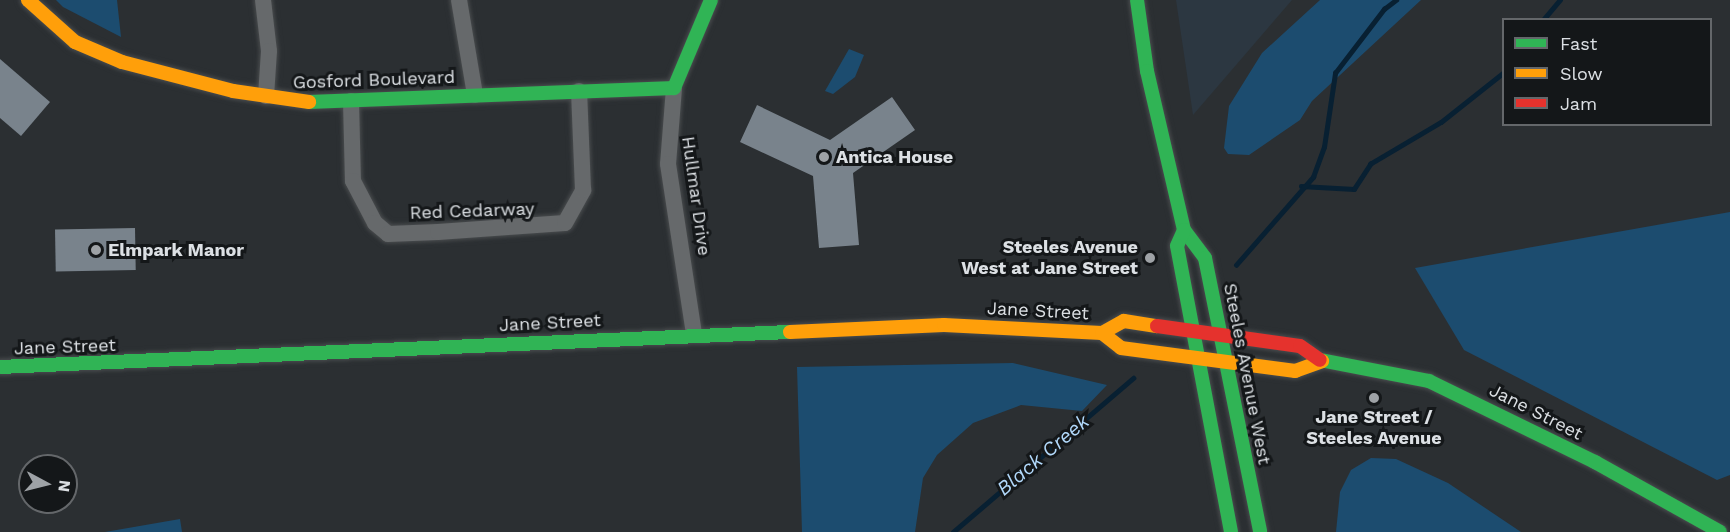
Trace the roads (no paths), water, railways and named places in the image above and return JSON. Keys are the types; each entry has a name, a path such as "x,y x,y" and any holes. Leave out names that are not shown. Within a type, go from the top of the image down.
{"main road":[{"name":"Gosford Boulevard","path":"28,0 75,42 118,60 266,96 302,102 674,88"},
{"name":"Hullmar Drive","path":"674,88 711,0"},
{"name":"Steeles Avenue West","path":"1137,0 1147,71 1184,230 1201,247 1205,258 1260,532"},
{"name":"Steeles Avenue West","path":"1184,230 1178,246 1231,532"},
{"name":"Jane Street","path":"0,367 694,334 944,325 1102,333 1124,321 1300,346 1322,361 1429,381 1585,457 1720,532"},
{"name":"Jane Street","path":"1102,333 1121,348 1295,371 1322,361"}],"street":[{"path":"263,0 269,51 266,96"},
{"path":"459,0 475,95"},
{"name":"Hullmar Drive","path":"674,88 669,105 668,164 694,334"},
{"name":"Red Cedarway","path":"351,101 353,181 375,223 388,234 438,232 565,223 584,190 579,91"}],"waterway":[{"name":"Black Creek","path":"1236,265 1313,177 1324,147 1335,73 1384,9 1396,0"},
{"path":"1545,18 1560,0"},
{"path":"1301,186 1354,189 1370,164 1441,122 1502,74"},
{"name":"Black Creek","path":"953,532 1133,378"}],"place":[{"name":"Antica House","path":"824,157"},
{"name":"Elmpark Manor","path":"96,250"},
{"name":"Steeles Avenue West at Jane Street","path":"1150,258"},
{"name":"Jane Street / Steeles Avenue","path":"1374,398"}]}
